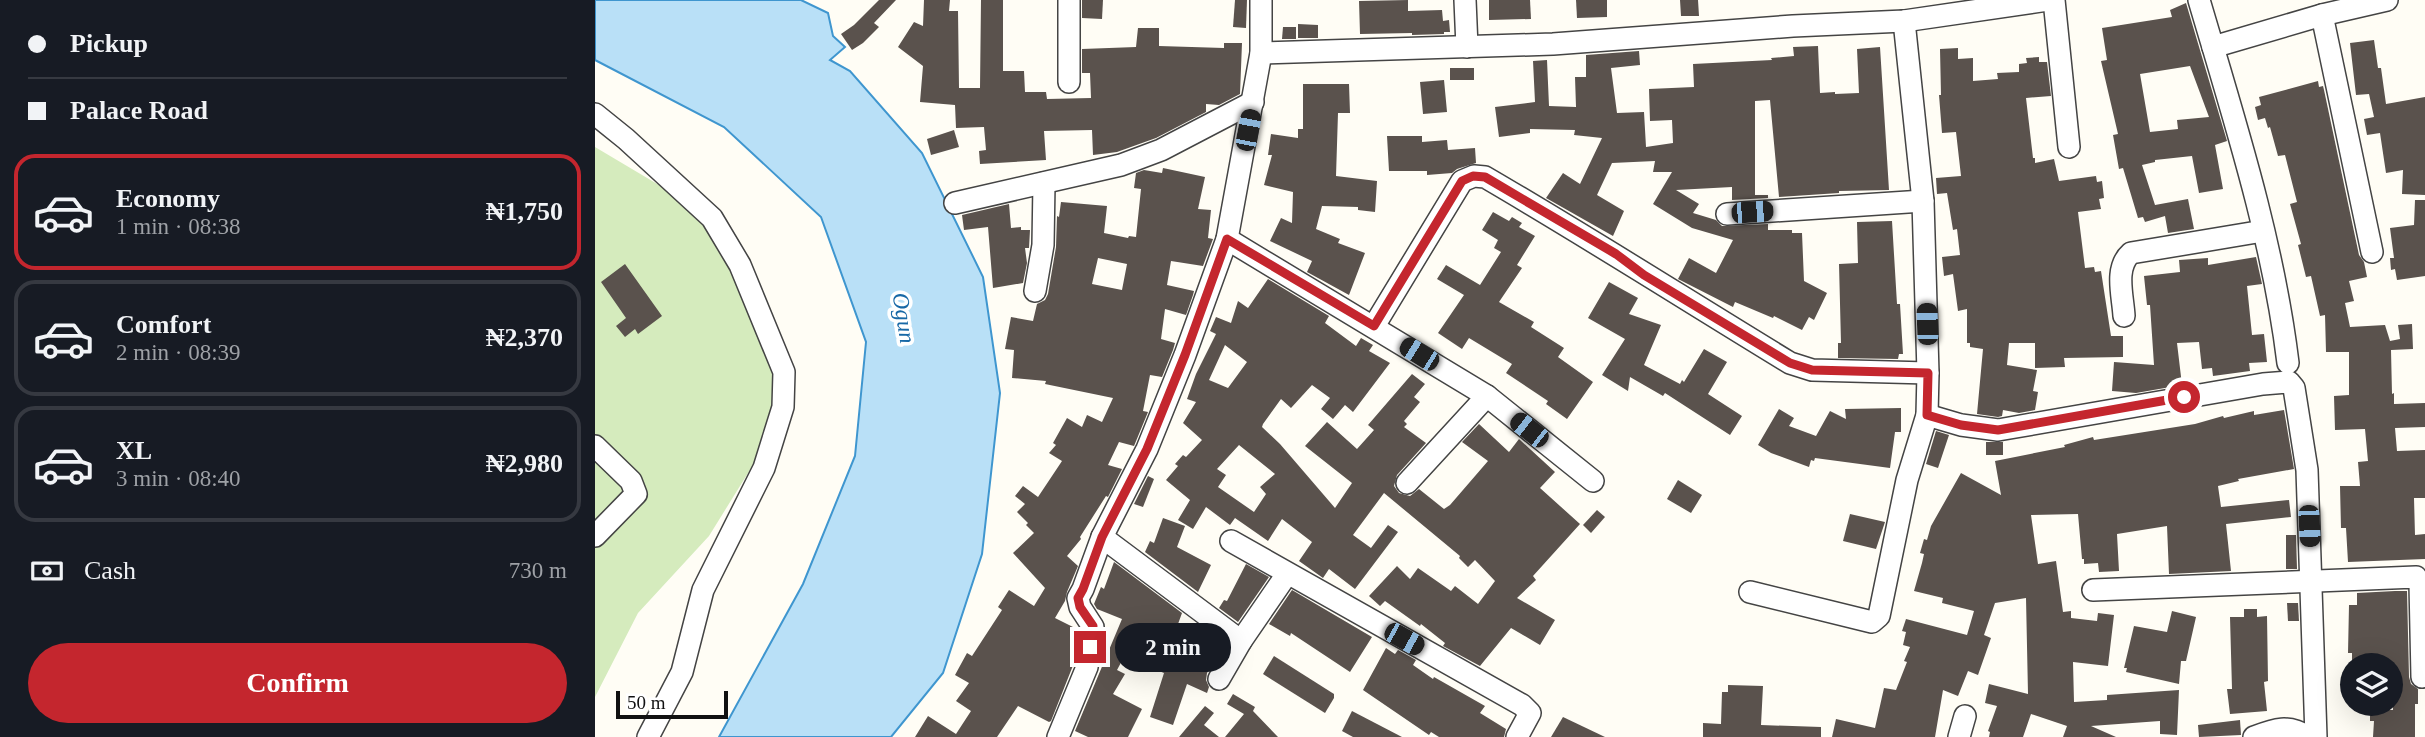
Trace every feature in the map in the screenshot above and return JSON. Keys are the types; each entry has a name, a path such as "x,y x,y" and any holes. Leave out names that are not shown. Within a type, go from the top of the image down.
{"street":[{"path":"1069,0 1069,82"},
{"path":"1058,737 1087,667 1093,626 1080,607 1078,598 1102,537 1147,449 1227,239 1261,53 1261,0"},
{"path":"1465,0 1467,47"},
{"path":"1261,53 1553,44 1793,26 1904,21 1927,8 2048,0"},
{"path":"2054,0 2069,147"},
{"path":"2199,0 2243,145 2284,327 2288,363"},
{"path":"2213,47 2322,15 2387,0"},
{"path":"2322,15 2372,252"},
{"path":"1750,592 1873,622 1879,616 1907,480 1927,415 1923,201 1904,21"},
{"path":"954,202 1121,165 1161,150 1253,103"},
{"path":"595,114 627,139 712,218 740,265 784,372 783,407 764,468 703,590 682,672 648,737"},
{"path":"1374,326 1462,181 1473,176 1485,177 1616,254 1644,275 1790,363 1812,370 1928,373"},
{"path":"1035,292 1043,245 1044,183"},
{"path":"1727,214 1923,201"},
{"path":"2124,316 2121,269 2124,259 2131,253 2263,230"},
{"path":"1227,239 1487,396 1593,481"},
{"path":"1927,415 1961,425 1998,430 2263,384 2289,382 2294,388 2307,470 2316,737"},
{"path":"1408,483 1487,396"},
{"path":"595,446 631,481 636,494 595,536"},
{"path":"1102,537 1241,641"},
{"path":"1231,541 1522,705 1530,713 1517,737"},
{"path":"1219,679 1241,641 1287,574"},
{"path":"2093,590 2412,576 2419,579 2422,677"},
{"path":"1959,737 1965,716"},
{"path":"2253,737 2286,727 2308,737"}],"green space":[{"path":"595,147 669,191 721,243 779,386 766,444 709,536 638,613 595,697"}],"water":[{"name":"Ogun","path":"595,0 801,0 828,13 833,36 845,47 830,60 850,71 922,153 983,277 1000,393 982,554 943,673 891,737 719,737 803,584 855,456 866,342 821,217 724,127 595,60"}],"building":[{"path":"879,0 896,0 874,23 879,27 852,50 841,34"},
{"path":"924,0 950,0 949,11 958,11 959,88 980,88 981,0 1003,0 1003,71 1024,71 1025,92 1046,92 1047,99 1091,98 1090,73 1082,73 1082,49 1136,47 1138,28 1159,28 1159,46 1224,48 1224,43 1242,43 1240,94 1219,105 1206,104 1206,112 1156,138 1117,152 1093,155 1092,130 1044,131 1046,160 980,164 979,151 986,150 984,127 956,128 955,105 920,102 923,66 898,47 914,22 923,26"},
{"path":"1082,0 1103,0 1102,19 1082,18"},
{"path":"1235,0 1247,0 1246,28 1233,27"},
{"path":"1408,0 1408,11 1442,10 1443,21 1449,20 1450,32 1412,35 1360,34 1359,1"},
{"path":"1489,0 1530,0 1531,19 1489,20"},
{"path":"1576,0 1607,0 1607,17 1577,18"},
{"path":"1680,0 1698,0 1699,16 1681,16"},
{"path":"2186,3 2227,141 2215,145 2223,189 2199,193 2192,156 2155,160 2142,165 2155,205 2188,199 2194,229 2168,233 2165,216 2145,222 2143,217 2138,218 2123,168 2119,169 2113,135 2118,134 2101,61 2107,60 2102,28 2172,17 2170,10","holes":["2190,66 2209,117 2177,120 2178,129 2150,132 2140,74"]},
{"path":"1298,24 1318,25 1318,38 1298,38"},
{"path":"1283,27 1296,27 1296,39 1282,39"},
{"path":"2374,40 2386,104 2425,97 2425,195 2402,194 2403,170 2386,173 2380,133 2367,135 2364,119 2374,117 2369,94 2356,95 2350,43"},
{"path":"1818,46 1820,93 1835,94 1859,93 1857,49 1880,47 1889,190 1839,191 1779,197 1770,100 1755,101 1755,195 1768,195 1768,198 1732,200 1732,187 1676,190 1699,204 1693,213 1716,220 1722,226 1768,224 1768,230 1792,230 1792,233 1802,233 1804,281 1827,293 1814,320 1809,317 1802,330 1774,316 1773,318 1735,302 1733,307 1678,279 1689,258 1716,273 1733,240 1692,228 1653,204 1672,172 1653,172 1655,161 1612,163 1597,195 1624,211 1613,236 1546,198 1563,173 1580,184 1602,138 1574,135 1575,130 1530,129 1530,133 1499,137 1495,107 1535,102 1533,61 1547,60 1549,106 1576,107 1575,77 1586,77 1586,55 1639,51 1640,65 1611,68 1617,113 1644,112 1646,147 1673,143 1672,120 1650,121 1649,89 1694,87 1693,64 1772,60 1771,58 1794,56 1793,47"},
{"path":"1958,48 1958,59 1973,58 1973,81 1998,79 1997,73 2019,72 2019,64 2027,63 2026,58 2039,57 2039,62 2047,62 2051,96 2026,98 2033,158 2035,163 2054,159 2059,181 2096,176 2097,182 2102,181 2104,198 2099,199 2101,209 2078,212 2085,268 2094,267 2095,272 2101,271 2111,336 2123,336 2123,357 2064,358 2065,367 2035,368 2035,343 2009,343 2007,365 2037,370 2033,391 2038,392 2035,410 2019,413 2003,410 2002,416 1998,417 1977,414 1983,349 1970,347 1970,343 1967,343 1967,309 1958,311 1953,274 1944,276 1942,257 1960,255 1957,229 1953,230 1947,193 1937,194 1936,178 1961,176 1956,132 1942,133 1940,49"},
{"path":"1450,68 1474,68 1474,80 1450,80"},
{"path":"1444,80 1447,112 1423,114 1420,82"},
{"path":"2318,81 2319,87 2323,86 2359,255 2364,262 2367,277 2349,281 2354,301 2345,303 2350,327 2385,325 2390,341 2400,339 2398,325 2412,324 2413,349 2391,350 2392,394 2394,393 2394,404 2425,403 2425,427 2395,428 2397,451 2425,450 2425,498 2414,498 2415,535 2425,534 2425,559 2348,562 2346,528 2341,528 2340,486 2360,486 2358,462 2368,461 2365,429 2335,430 2334,396 2349,395 2349,352 2326,352 2325,315 2320,316 2311,276 2306,277 2298,245 2301,244 2290,204 2297,202 2285,155 2278,156 2270,127 2268,128 2265,118 2258,120 2255,107 2261,105 2259,97"},
{"path":"1303,84 1349,84 1350,113 1338,113 1336,176 1377,181 1375,212 1358,210 1358,207 1322,206 1316,229 1340,239 1338,243 1365,253 1349,295 1307,272 1312,261 1270,241 1281,218 1292,223 1293,192 1264,185 1272,155 1268,155 1271,134 1298,138 1298,129 1303,129"},
{"path":"954,130 959,147 931,155 927,139"},
{"path":"1387,136 1422,136 1422,142 1447,140 1448,150 1475,148 1476,163 1452,173 1427,175 1427,171 1389,171"},
{"path":"1163,168 1205,177 1198,209 1211,210 1208,238 1213,239 1203,266 1171,261 1167,285 1194,291 1186,315 1165,309 1161,339 1175,343 1173,350 1162,377 1150,375 1143,411 1148,412 1134,446 1119,442 1108,465 1122,469 1108,497 1106,496 1081,539 1067,556 1078,566 1065,601 1055,618 1079,630 1074,663 1051,721 1018,706 997,737 915,737 928,716 956,734 971,711 956,701 969,683 955,675 967,653 972,656 1002,610 998,607 1009,590 1034,606 1045,588 1013,553 1034,533 1017,512 1025,504 1015,496 1023,486 1038,497 1062,461 1049,453 1056,445 1053,443 1067,418 1082,427 1087,415 1102,422 1113,398 1045,384 1046,381 1012,378 1014,350 1005,349 1011,317 1033,321 1037,304 1045,300 1048,294 1061,202 1107,206 1104,233 1136,237 1141,189 1134,188 1136,173 1144,170 1162,173","holes":["1098,258 1127,264 1122,290 1092,284"]},
{"path":"2415,200 2425,200 2425,276 2397,280 2395,269 2391,270 2390,258 2394,258 2390,228 2414,225"},
{"path":"1009,204 1011,228 1030,230 1029,248 1025,248 1027,263 1023,283 993,288 988,227 964,230 962,215"},
{"path":"1493,212 1509,221 1512,217 1522,223 1519,227 1535,236 1517,265 1522,268 1499,302 1534,322 1531,327 1564,348 1558,357 1593,382 1567,419 1546,404 1548,401 1506,373 1512,364 1469,338 1462,349 1438,333 1464,295 1437,279 1446,265 1480,285 1501,252 1494,248 1498,240 1482,230"},
{"path":"1892,221 1903,354 1899,354 1898,359 1838,358 1838,343 1841,343 1839,264 1858,263 1857,222"},
{"path":"2256,257 2262,284 2247,286 2252,335 2264,334 2267,362 2249,363 2250,371 2213,376 2212,368 2202,369 2199,342 2177,343 2182,385 2136,393 2112,391 2114,362 2154,365 2150,305 2147,305 2144,276 2180,272 2179,260 2208,258 2208,265"},
{"path":"625,264 662,316 638,334 635,329 625,337 616,326 626,318 601,282"},
{"path":"1268,279 1329,316 1325,323 1356,346 1361,338 1373,345 1369,351 1390,363 1353,412 1345,405 1333,419 1321,409 1330,398 1312,385 1291,408 1281,399 1263,424 1262,427 1335,508 1352,483 1305,446 1327,422 1357,449 1374,430 1368,425 1412,374 1425,384 1414,397 1420,402 1404,421 1407,424 1404,427 1426,443 1397,475 1394,486 1399,493 1410,496 1419,489 1444,509 1450,505 1488,461 1462,442 1479,424 1509,452 1519,439 1555,472 1540,488 1580,524 1533,576 1536,580 1517,598 1555,620 1540,645 1511,628 1480,666 1443,646 1445,643 1421,624 1420,626 1385,601 1380,606 1369,596 1397,566 1410,579 1418,568 1451,591 1455,586 1478,604 1495,581 1475,560 1468,567 1460,556 1384,493 1353,535 1371,548 1388,525 1398,532 1355,589 1329,569 1323,578 1299,561 1312,542 1282,519 1268,541 1235,518 1230,525 1206,507 1193,529 1178,520 1190,500 1166,480 1183,455 1186,457 1202,440 1183,423 1196,402 1187,399 1216,334 1210,331 1216,317 1231,323 1238,301 1248,308","holes":["1225,345 1247,362 1228,388 1209,380","1239,445 1275,474 1260,487 1266,494 1254,512 1218,487 1226,475 1217,469"]},
{"path":"1609,282 1638,298 1629,314 1661,325 1644,365 1680,384 1682,380 1684,382 1704,349 1727,362 1708,394 1742,416 1730,435 1665,393 1663,396 1630,377 1628,391 1602,375 1625,339 1588,318"},
{"path":"1901,408 1901,432 1895,432 1890,468 1815,458 1814,461 1811,460 1809,467 1771,453 1758,445 1779,409 1794,418 1789,426 1816,436 1830,411 1846,419 1845,409"},
{"path":"2284,410 2294,469 2238,479 2239,481 2218,486 2221,507 2289,500 2291,517 2226,524 2231,571 2169,574 2167,526 2117,534 2119,571 2099,572 2098,563 2084,564 2082,559 2078,514 2031,515 2038,564 2056,561 2063,612 2071,611 2071,618 2097,621 2098,613 2114,615 2108,666 2073,662 2074,702 2107,700 2107,695 2179,690 2177,735 2160,734 2160,721 2091,726 2116,737 2063,737 2067,726 2031,714 2023,737 1989,737 1988,731 1997,706 1985,703 1989,684 2028,694 2026,598 1995,603 1984,635 1991,638 1978,675 1968,671 1958,696 1943,690 1935,737 1832,737 1836,719 1875,728 1884,688 1896,690 1907,662 1904,661 1910,647 1903,645 1906,632 1902,631 1906,619 1967,635 1974,611 1942,603 1943,598 1914,591 1924,554 1920,553 1924,539 1927,540 1931,526 1961,473 2001,495 1995,461 2065,447 2064,445 2093,437 2094,440 2195,424 2254,411 2254,415"},
{"path":"1936,431 1949,435 1938,468 1926,464"},
{"path":"1986,442 2003,442 2003,455 1986,455"},
{"path":"1148,476 1154,479 1143,507 1134,504"},
{"path":"1678,480 1702,495 1691,513 1667,499"},
{"path":"1597,510 1605,517 1591,533 1583,525"},
{"path":"1850,514 1885,522 1876,549 1843,541"},
{"path":"1163,518 1185,526 1177,547 1211,565 1198,592 1145,552 1150,541 1154,543"},
{"path":"2286,535 2296,535 2297,569 2286,569"},
{"path":"1114,562 1182,613 1178,624 1224,645 1207,673 1207,693 1187,684 1173,725 1150,717 1164,673 1159,671 1165,657 1131,644 1117,670 1125,674 1113,694 1142,709 1128,737 1088,737 1075,731 1122,619 1097,609 1094,604 1101,587 1104,589"},
{"path":"1246,564 1269,577 1238,622 1219,608 1224,600 1227,601"},
{"path":"1292,590 1372,637 1350,672 1291,633 1290,636 1269,624"},
{"path":"2407,591 2409,677 2411,684 2418,689 2415,737 2373,737 2374,721 2370,721 2370,716 2403,716 2403,653 2348,653 2349,605 2357,605 2357,593"},
{"path":"2287,603 2298,603 2299,621 2288,621"},
{"path":"2244,609 2257,609 2257,617 2267,616 2268,681 2264,682 2267,711 2230,714 2227,689 2232,689 2230,617 2244,617"},
{"path":"2172,611 2196,617 2186,661 2181,661 2179,684 2126,672 2127,668 2124,668 2134,626 2167,632"},
{"path":"1386,648 1395,654 1398,650 1416,660 1413,665 1433,679 1434,677 1485,706 1480,713 1506,729 1504,737 1439,737 1431,732 1429,735 1363,690"},
{"path":"1274,656 1334,694 1325,713 1263,674"},
{"path":"1728,685 1763,686 1761,725 1821,727 1821,737 1703,737 1703,723 1721,724 1722,692 1728,692"},
{"path":"1233,694 1255,707 1253,711 1278,737 1225,737 1244,714 1227,704"},
{"path":"1205,706 1214,713 1204,725 1219,737 1179,737"},
{"path":"1352,711 1402,737 1353,737 1342,731"},
{"path":"1563,717 1605,737 1551,737"},
{"path":"2240,720 2241,735 2199,737 2198,725"}],"route":[{"path":"1090,647 1093,626 1080,607 1078,598 1102,537 1147,449 1227,239 1374,326 1462,181 1473,176 1485,177 1616,254 1644,275 1790,363 1812,370 1928,373 1927,415 1961,425 1998,430 2184,397"}]}
